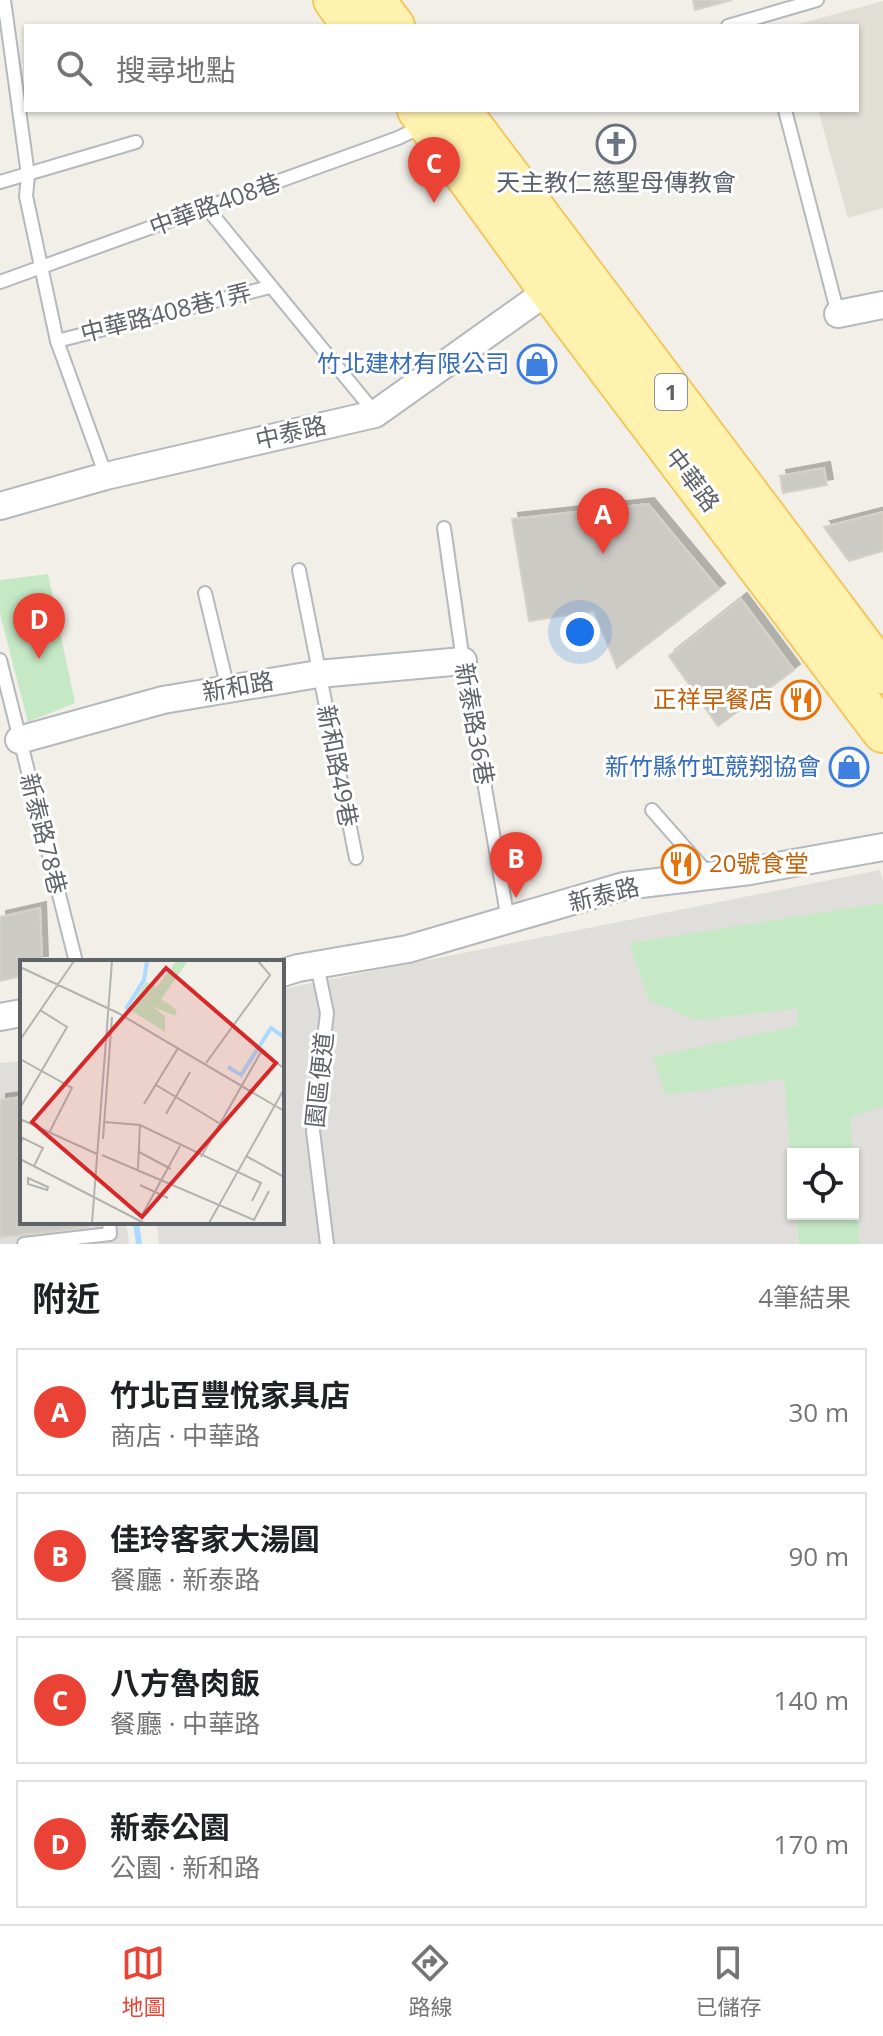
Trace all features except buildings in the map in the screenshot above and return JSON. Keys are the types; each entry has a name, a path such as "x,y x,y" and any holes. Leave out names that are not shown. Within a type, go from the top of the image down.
{"main road":[{"path":"334,0 352,24"},
{"path":"374,0 392,24"},
{"name":"中華路","path":"446,113 549,290 883,732"},
{"name":"中華路","path":"446,113 575,267 742,482 883,673"}],"street":[{"name":"中泰路","path":"0,506 106,476 375,414 549,290"},
{"path":"838,314 883,305"},
{"name":"新和路","path":"19,740 163,700 318,674 463,661"},
{"name":"新泰路","path":"284,973 408,949 624,886 710,876 883,847"},
{"path":"0,1017 20,1013"}],"lane":[{"path":"4,0 28,175 26,196 57,341 106,476"},
{"path":"742,24 762,21 817,0"},
{"path":"786,112 838,314"},
{"name":"中華路408巷","path":"0,282 398,138 446,113"},
{"path":"0,182 136,142"},
{"name":"中華路408巷1弄","path":"57,341 270,287 207,208"},
{"path":"270,287 375,414"},
{"name":"新泰路36巷","path":"444,528 463,661 508,920"},
{"name":"新和路49巷","path":"299,570 356,858"},
{"path":"205,593 228,689"},
{"name":"新泰路78巷","path":"0,660 75,960"},
{"path":"652,810 710,876"},
{"name":"園區便道","path":"317,965 327,1013 313,1131 327,1244"},
{"path":"24,1244 110,1234 109,1224"}],"shaded area":[{"path":"883,1 883,208 848,218 819,112 859,112 859,24 799,24"},
{"path":"880,870 883,881 883,1244 159,1244 156,1224 284,1224 284,989"},
{"path":"20,1061 20,1224 126,1224 129,1244 0,1244 0,1063"}],"green space":[{"path":"48,574 75,703 28,722 0,614 0,580"},
{"path":"883,903 883,1106 850,1117 853,1148 790,1148 784,1079 666,1095 653,1057 797,1026 798,1008 696,1020 649,1000 629,943"},
{"path":"797,1220 858,1220 860,1244 799,1244"}],"waterway":[{"path":"136,1224 139,1244"}],"place":[{"name":"天主教仁慈聖母傳教會","path":"616,144"},
{"name":"八方魯肉飯","path":"434,203"},
{"name":"竹北建材有限公司","path":"537,364"},
{"name":"竹北百豐悅家具店","path":"603,554"},
{"name":"新泰公園","path":"39,659"},
{"name":"正祥早餐店","path":"801,700"},
{"name":"新竹縣竹虹競翔協會","path":"849,767"},
{"name":"20號食堂","path":"681,864"},
{"name":"佳玲客家大湯圓","path":"516,898"}]}
